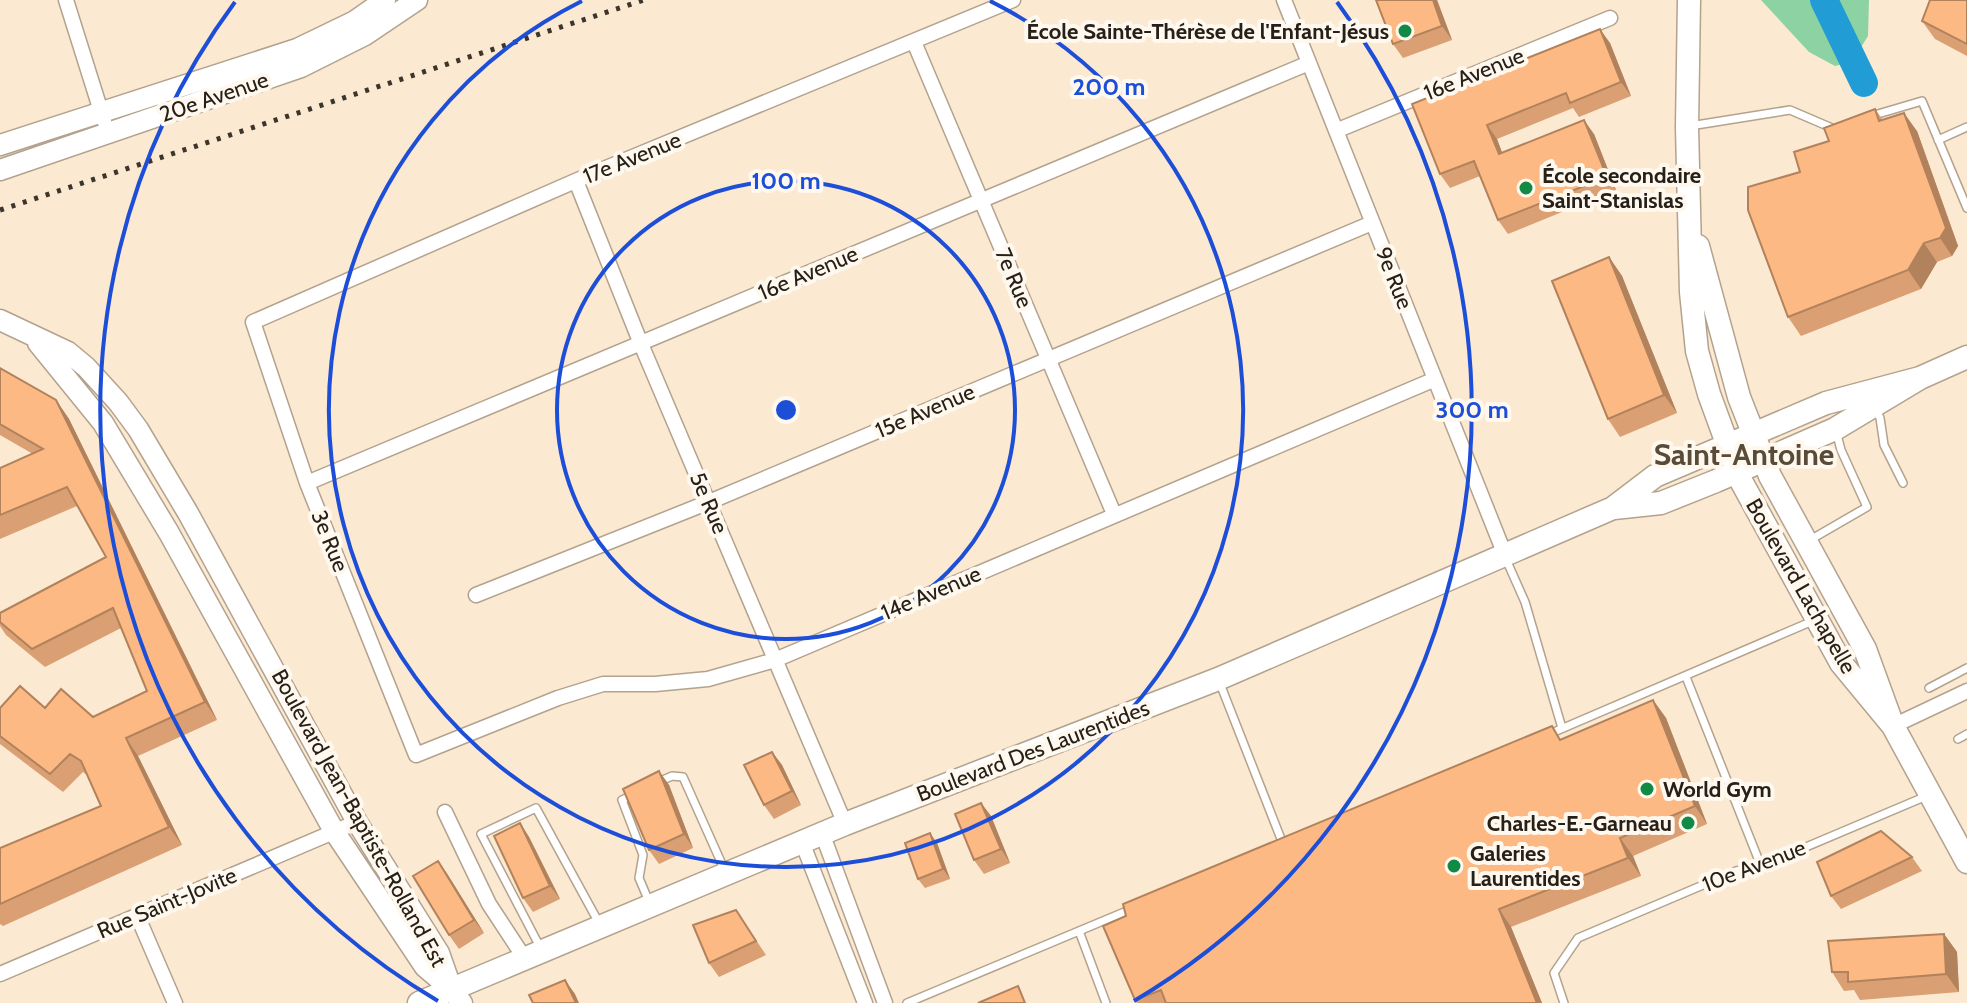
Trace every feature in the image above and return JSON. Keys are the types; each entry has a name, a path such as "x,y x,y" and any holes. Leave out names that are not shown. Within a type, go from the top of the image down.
{"main road":[{"name":"Boulevard Lachapelle","path":"1689,0 1687,127 1693,325 1709,394 1737,471 1841,663 1893,726"},
{"name":"Boulevard Lachapelle","path":"1689,202 1739,397 1763,459 1865,649 1893,726 1967,862"},
{"name":"Boulevard Des Laurentides","path":"1613,508 1661,503 1737,471 1835,429 1871,399 1967,357"},
{"name":"Boulevard Des Laurentides","path":"419,1003 457,996 534,955 812,837 1218,679 1613,508 1655,476 1826,403 1871,399"}],"street":[{"path":"66,0 107,133"},
{"name":"20e Avenue","path":"0,145 297,49 355,21 385,0"},
{"name":"20e Avenue","path":"0,170 301,67 365,35 417,0"},
{"name":"17e Avenue","path":"253,322 576,181 1013,0"},
{"name":"9e Rue","path":"1284,0 1505,555"},
{"name":"16e Avenue","path":"1338,130 1610,18"},
{"name":"7e Rue","path":"914,42 1114,514"},
{"name":"16e Avenue","path":"307,483 1309,63"},
{"name":"5e Rue","path":"576,181 641,344 845,824"},
{"name":"15e Avenue","path":"476,595 709,502 1372,223"},
{"name":"Boulevard Jean-Baptiste-Rolland Est","path":"0,320 68,352 118,402 138,429 188,513 357,822 439,953 457,996"},
{"name":"3e Rue","path":"253,322 307,483 416,755"},
{"name":"Boulevard Jean-Baptiste-Rolland Est","path":"33,337 103,423 165,526 334,831 425,967 457,996"},
{"name":"14e Avenue","path":"416,755 558,698 603,684 655,684 708,679 775,660 1433,380"},
{"path":"165,526 188,513"},
{"path":"207,601 230,589"},
{"path":"1893,726 1965,697"},
{"path":"445,812 489,904 534,955"},
{"name":"Rue Saint-Jovite","path":"0,974 357,822"},
{"path":"812,837 865,1003"},
{"path":"812,837 885,1003"},
{"path":"137,915 175,1003"}],"lane":[{"path":"1856,121 1922,101 1967,208"},
{"path":"1687,127 1790,110 1830,129 1843,125"},
{"path":"1938,140 1967,127"},
{"path":"1871,399 1880,418 1884,445 1903,483"},
{"path":"1806,542 1867,507 1841,450 1835,429"},
{"path":"1505,555 1525,602 1562,728"},
{"path":"1542,737 1818,619"},
{"path":"1929,688 1967,668"},
{"path":"1686,677 1761,866"},
{"path":"1218,679 1283,845"},
{"path":"1958,739 1967,734"},
{"path":"650,905 639,878 643,855 622,800 672,776 683,777 726,873"},
{"name":"10e Avenue","path":"1564,1003 1554,973 1578,938 1736,871 1761,866 1930,794"},
{"path":"534,955 481,834 522,814 536,808 601,926"},
{"path":"1272,850 1296,840"},
{"path":"907,1003 1138,906"},
{"path":"1079,931 1106,1003"}],"green space":[{"path":"1761,0 1869,0 1868,36 1852,62 1835,66 1809,52"}],"building":[{"path":"1376,0 1433,0 1442,26 1393,44"},
{"path":"1930,0 1967,0 1967,44 1922,21"},
{"path":"1600,29 1621,82 1570,103 1566,93 1487,125 1499,154 1584,120 1607,177 1498,220 1474,161 1440,174 1412,104"},
{"path":"1875,109 1879,121 1904,113 1946,228 1940,238 1924,243 1908,270 1788,317 1748,210 1748,187 1800,172 1794,152 1829,141 1824,128"},
{"path":"1609,257 1664,395 1608,419 1552,281"},
{"path":"0,368 56,400 205,702 126,738 169,827 0,904 0,848 101,806 81,761 70,754 50,774 0,736 0,708 20,686 45,708 61,689 93,717 147,691 113,608 32,649 0,622 0,613 106,557 67,487 0,515 0,468 43,449 0,424"},
{"name":"Galeries Laurentides","path":"1653,700 1695,806 1620,838 1628,858 1499,909 1537,1003 1166,1003 1161,990 1135,1000 1103,926 1126,916 1123,904 1552,726 1560,740"},
{"path":"772,752 792,791 764,805 744,765"},
{"path":"659,771 684,834 649,850 623,789"},
{"path":"981,803 1001,849 974,860 955,814"},
{"path":"520,823 550,886 523,898 494,836"},
{"path":"1881,831 1912,857 1831,896 1817,862"},
{"path":"930,833 943,869 918,879 905,843"},
{"path":"438,861 474,920 449,935 413,876"},
{"path":"736,910 756,941 709,963 693,925"},
{"path":"1944,934 1946,974 1848,982 1848,972 1832,972 1828,941"},
{"path":"565,980 576,1003 533,1003 529,995"},
{"path":"1018,986 1025,1003 978,1003"}],"waterway":[{"path":"1824,0 1864,83"}],"railway":[{"path":"0,210 644,0"}],"place":[{"name":"École Sainte-Thérèse de l'Enfant-Jésus","path":"1405,31"},
{"name":"École secondaire Saint-Stanislas","path":"1526,188"},
{"name":"World Gym","path":"1647,789"},
{"name":"Charles-E.-Garneau","path":"1688,823"},
{"name":"Galeries Laurentides","path":"1454,866"}],"district":[{"name":"Saint-Antoine","path":"1744,454"}]}
